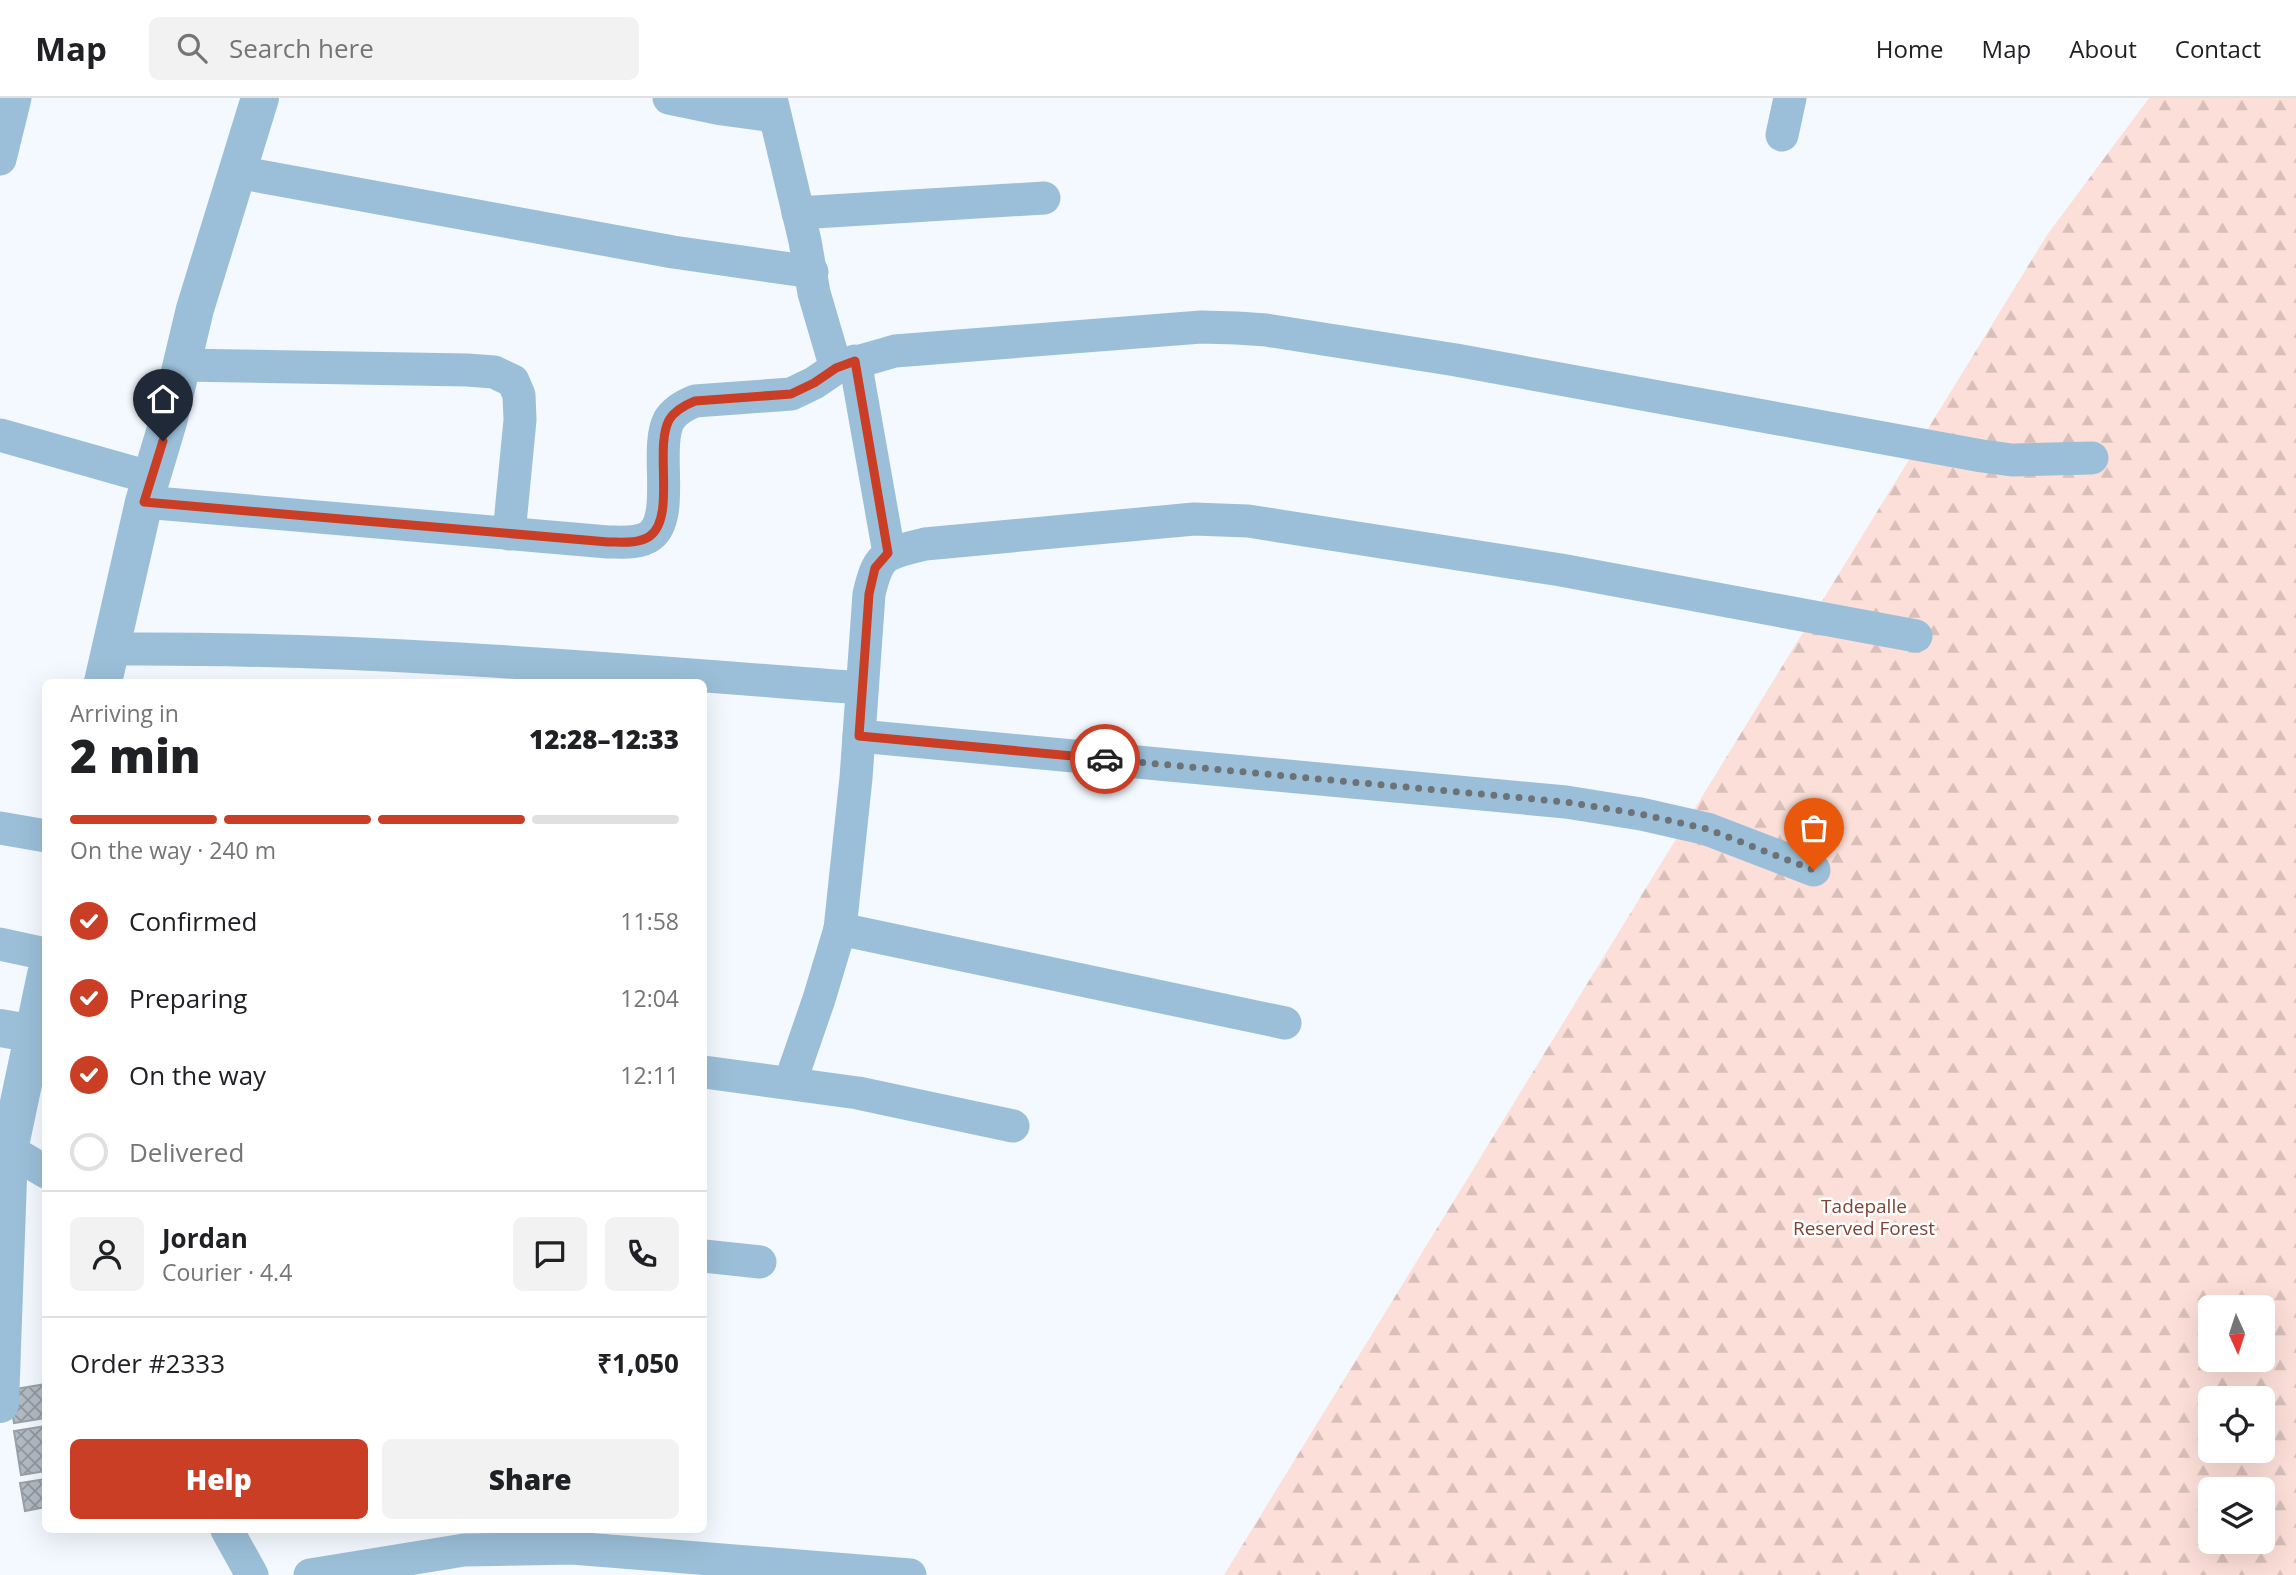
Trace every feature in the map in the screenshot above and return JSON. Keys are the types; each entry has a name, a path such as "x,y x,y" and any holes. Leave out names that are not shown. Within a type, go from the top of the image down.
{"street":[{"path":"0,159 15,98"},
{"path":"260,98 195,309 148,490 107,666 185,648 464,658 862,688"},
{"path":"669,98 722,109 773,107 812,272 814,293 846,364 888,553"},
{"path":"1782,135 1790,98"},
{"path":"237,172 673,252 812,272"},
{"path":"798,213 1044,198"},
{"path":"0,435 148,490 509,534 608,542 636,541 651,536 662,517 665,437 669,420 681,407 695,401 791,394 846,364 895,351 1201,327 1266,330 1457,360 1982,456 2012,460 2092,457"},
{"path":"182,365 467,370 494,372 513,381 519,395 520,420 509,534"},
{"path":"790,1083 819,999 839,929 859,736 869,594 875,568 888,553 925,544 1195,519 1248,521 1561,570 1916,635"},
{"path":"859,736 1566,802 1641,814 1707,829 1814,870"},
{"path":"0,828 42,834"},
{"path":"839,929 1285,1023"},
{"path":"0,944 42,953"},
{"path":"0,1404 9,1150 33,1008"},
{"path":"707,1072 858,1093 1013,1126"},
{"path":"9,1150 42,1169"},
{"path":"707,1256 760,1262"},
{"path":"229,1533 252,1575"},
{"path":"310,1575 464,1550 548,1548 910,1575"}],"green space":[{"name":"Tadepalle Reserved Forest","path":"2149,98 2296,98 2296,1575 1224,1575 2047,235"}],"building":[{"path":"42,1385 42,1419 14,1423 9,1390"},
{"path":"42,1427 42,1472 21,1475 14,1431"},
{"path":"42,1480 42,1508 25,1511 20,1483"}],"way so far":[{"path":"1105,759 1566,802 1641,814 1707,829 1814,870"}],"route":[{"path":"163,441 144,502 608,542 636,541 651,536 662,517 665,437 669,420 681,407 695,401 791,394 836,368 855,361 888,553 875,568 869,594 859,736 1105,759"}]}
